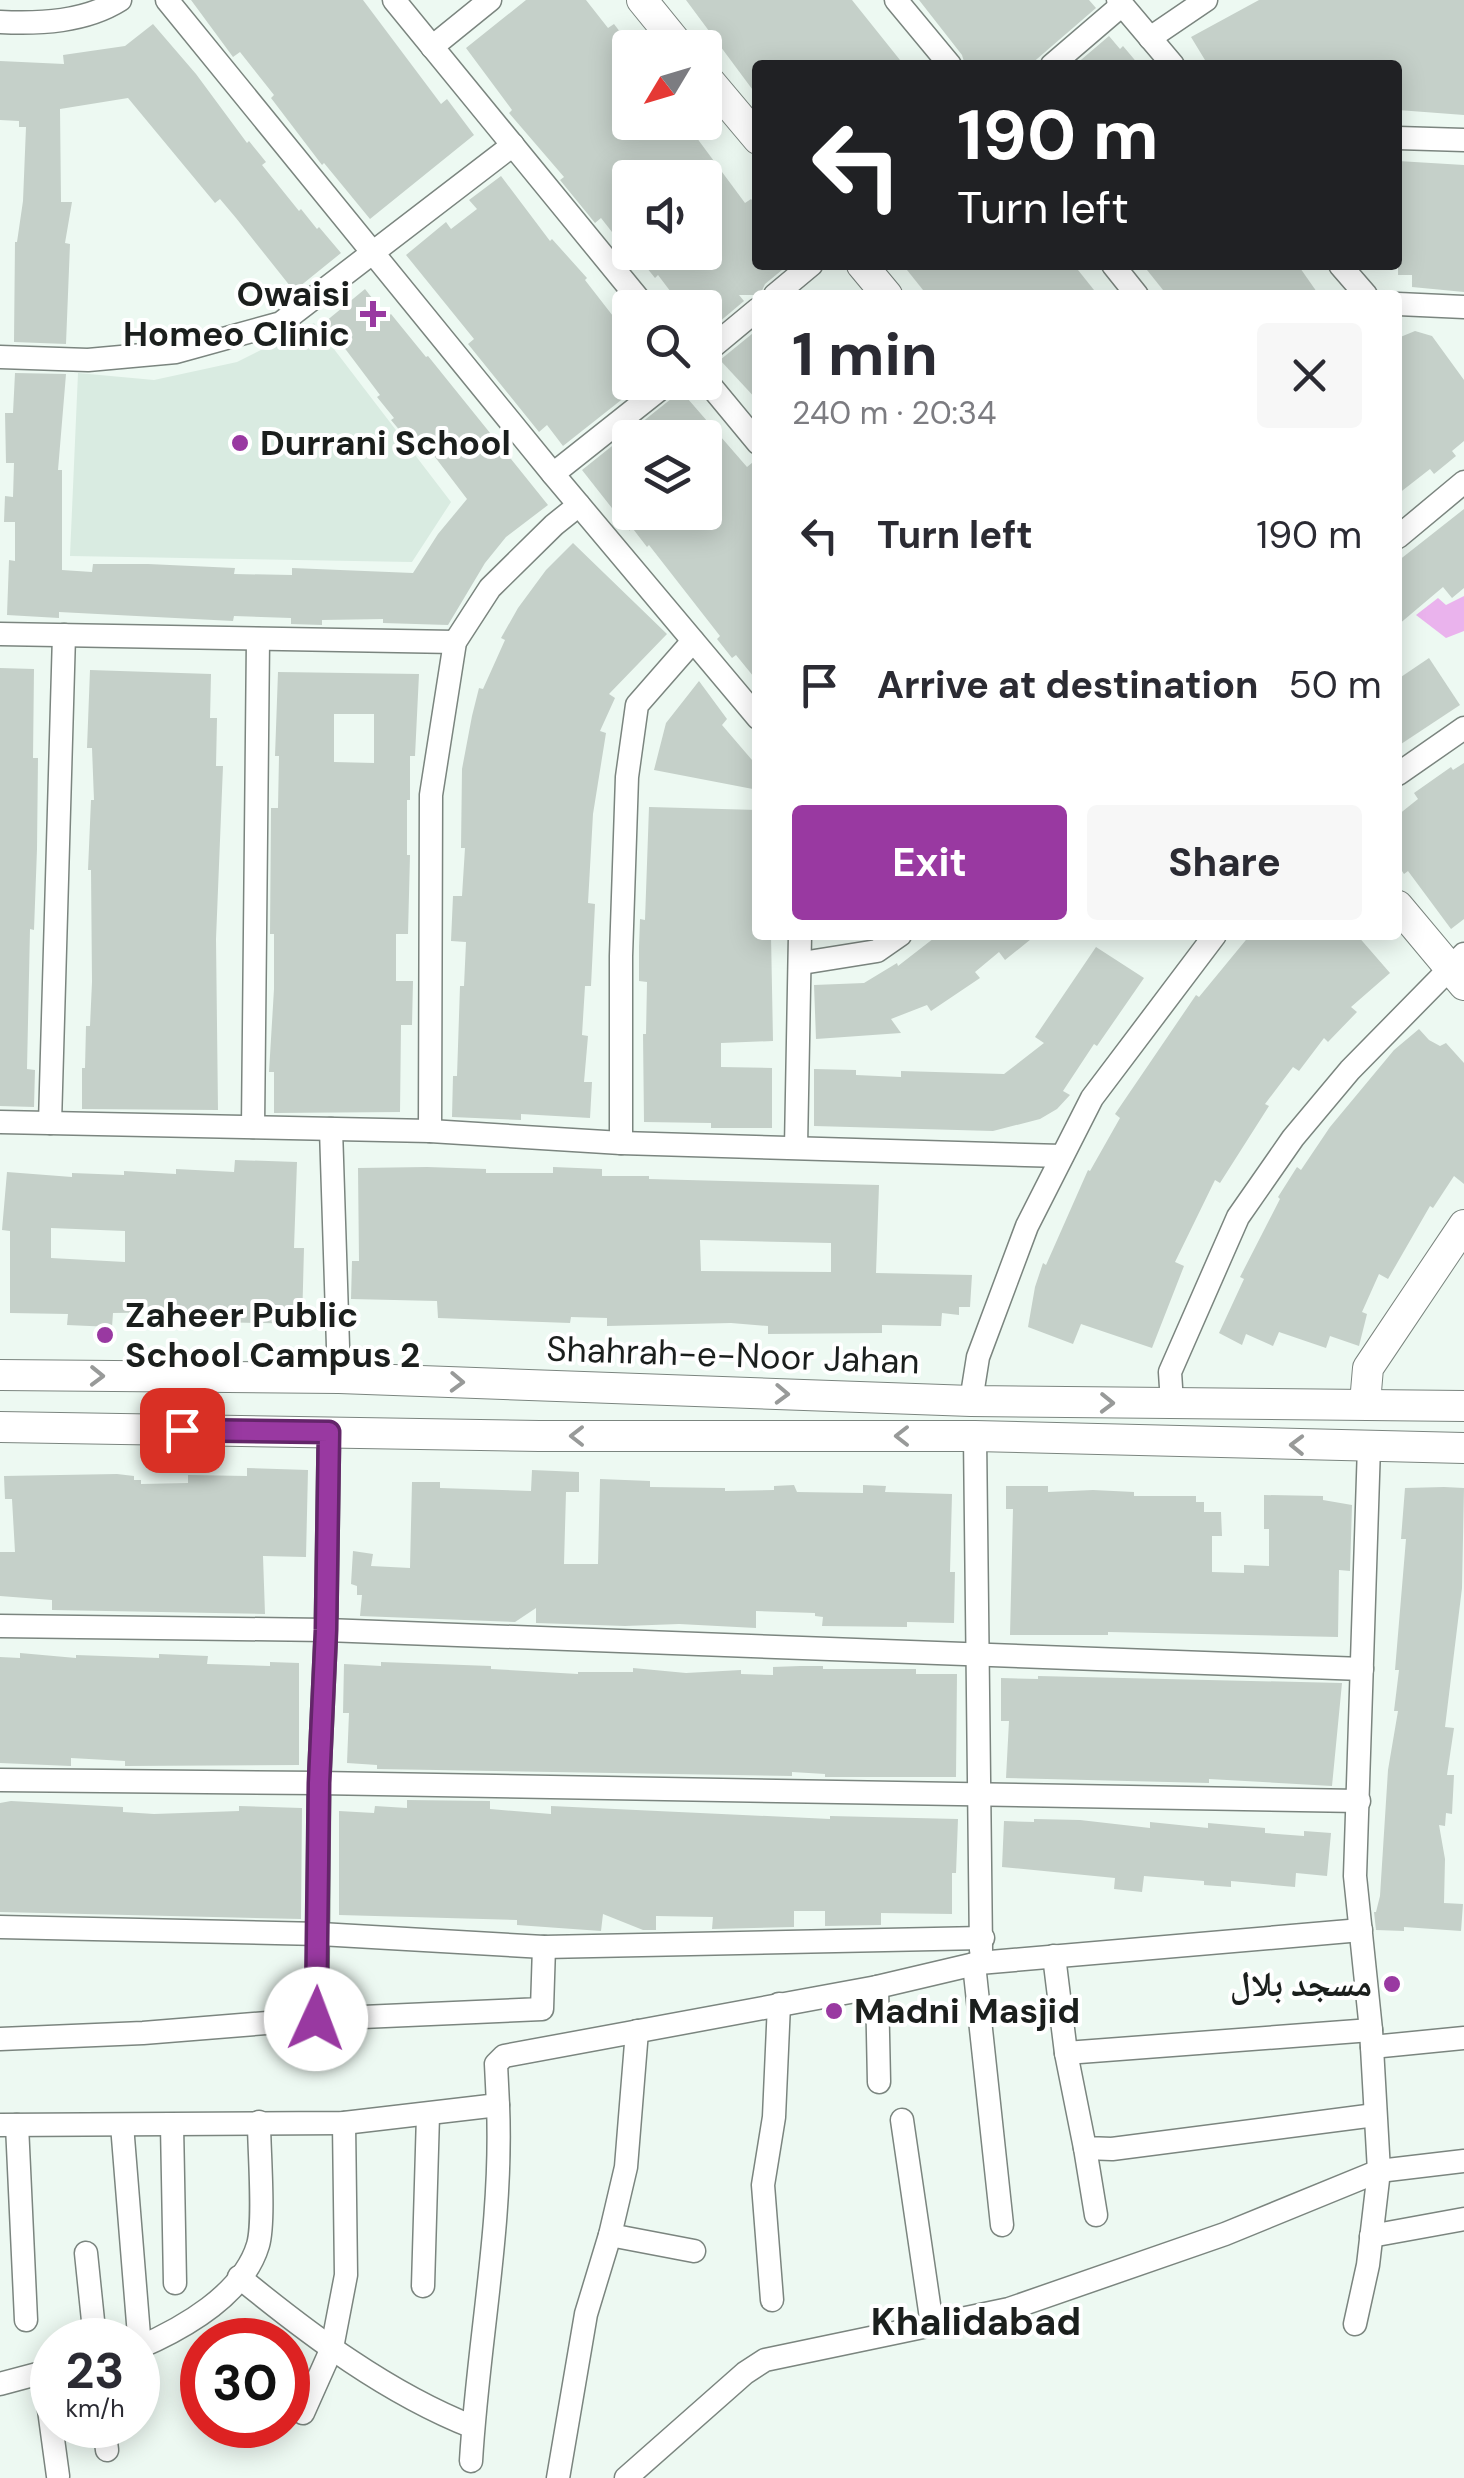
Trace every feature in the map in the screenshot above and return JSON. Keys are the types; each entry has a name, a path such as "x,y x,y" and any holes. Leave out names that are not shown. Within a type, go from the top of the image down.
{"main road":[{"path":"642,0 666,30"},
{"path":"722,97 752,133"},
{"path":"866,270 883,290"},
{"path":"1402,910 1459,968"},
{"path":"1365,1403 1368,1368 1464,1225"},
{"name":"Shahrah-e-Noor Jahan","path":"0,1375 339,1378 972,1401 1464,1406"},
{"path":"0,1426 974,1436 1464,1448"}],"street":[{"path":"0,22 39,24 102,11 120,0"},
{"path":"167,0 579,506 752,711"},
{"path":"394,0 631,290"},
{"path":"432,47 490,0"},
{"path":"896,0 946,60"},
{"path":"1150,38 1206,0"},
{"path":"1057,60 1120,2 1168,60"},
{"path":"1402,138 1464,140"},
{"path":"0,356 88,360 176,352 281,323 513,145"},
{"path":"781,290 804,270"},
{"path":"1117,270 1133,290"},
{"path":"1344,270 1362,290"},
{"path":"1402,304 1464,308"},
{"path":"722,340 752,315"},
{"path":"554,474 646,400"},
{"path":"722,400 752,436"},
{"path":"1402,534 1464,482"},
{"path":"430,1131 431,795 455,642 490,588 579,506"},
{"path":"0,634 455,642"},
{"path":"50,1123 64,635"},
{"path":"253,1127 258,638"},
{"path":"621,1142 620,956 627,776 638,704 692,641"},
{"path":"1402,771 1464,728"},
{"path":"796,1147 800,940"},
{"path":"802,963 877,950 892,940"},
{"path":"972,1401 978,1357 1027,1226 1092,1098 1211,940"},
{"path":"1172,1404 1170,1372 1238,1218 1293,1138 1350,1070 1459,968"},
{"path":"0,1122 430,1131 621,1142 1062,1156"},
{"path":"331,1129 339,1378"},
{"path":"316,2019 329,1432"},
{"path":"974,1436 982,1938 976,1964 1002,2225"},
{"path":"1355,2324 1378,2171 1371,2038 1354,1876 1369,1446"},
{"path":"0,1626 326,1630 1362,1669"},
{"path":"0,1780 1359,1802"},
{"path":"0,1927 320,1934 544,1947 982,1938"},
{"path":"471,2461 495,2228 500,2146 496,2064 499,2058 877,1987 976,1964 1361,1930"},
{"path":"544,1947 544,2050"},
{"path":"1054,1956 1066,2052 1096,2214"},
{"path":"877,1987 879,2082"},
{"path":"772,2300 764,2185 774,2117 779,2004"},
{"path":"0,2039 542,2009"},
{"path":"558,2478 586,2314 626,2167 637,2031"},
{"path":"1066,2052 1371,2038 1464,2038"},
{"path":"26,2320 9,2125 344,2124 498,2105"},
{"path":"422,2286 428,2115"},
{"path":"1085,2148 1112,2149 1376,2115"},
{"path":"902,2120 932,2326"},
{"path":"160,2336 219,2299 257,2249 259,2122"},
{"path":"122,2124 137,2318"},
{"path":"310,2398 332,2348 346,2275 344,2124"},
{"path":"172,2125 175,2283"},
{"path":"626,2478 745,2373 765,2360 1009,2310 1226,2234 1378,2171 1464,2161"},
{"path":"1371,2236 1464,2219"},
{"path":"610,2235 694,2251"},
{"path":"86,2253 93,2318"},
{"path":"239,2276 298,2325 428,2410 473,2427"},
{"path":"0,2384 30,2376"},
{"path":"55,2448 58,2476"}],"shaded area":[{"name":"Durrani School","path":"314,323 451,502 412,562 70,556 78,373 154,380 237,362"},
{"path":"1464,596 1464,631 1446,638 1416,615 1438,598 1446,605"}],"building":[{"path":"191,0 363,0 441,104 447,99 474,135 370,219 322,165 240,52 233,57"},
{"path":"526,0 586,0 608,28 614,24 619,30 612,30 612,140 698,140 713,160 612,160 612,232 601,218 595,223 560,180 564,177 509,113 512,110 466,48"},
{"path":"686,0 852,0 900,60 752,60 752,89 722,48 722,30 708,30"},
{"path":"919,0 1089,0 1096,8 1036,60 964,60"},
{"path":"1259,0 1464,0 1464,115 1402,110 1402,60 1205,60 1191,37"},
{"path":"153,24 266,162 262,165 299,211 341,253 294,291 220,199 215,203 128,98 60,109 61,202 72,202 65,243 70,244 66,344 14,342 15,242 23,201 26,127 19,127 19,121 0,120 0,61 64,64 63,55 125,46"},
{"path":"1109,36 1135,60 1081,60"},
{"path":"1402,161 1464,165 1464,292 1412,287 1412,275 1398,275 1398,270 1402,270"},
{"path":"722,172 745,203 752,200 752,270 782,270 762,290 739,295 744,301 722,320 722,290 669,290 658,275 655,278 649,270 722,270"},
{"path":"501,176 550,241 587,278 612,315 612,400 621,400 563,446 547,425 539,432 468,344 474,339 406,255 446,222 451,229 477,209 469,200"},
{"path":"907,270 1078,270 1094,290 923,290"},
{"path":"1147,270 1302,270 1316,290 1163,290"},
{"path":"365,289 387,317 391,314 428,356 548,505 506,537 485,563 448,625 383,623 383,619 322,620 322,625 291,624 291,618 234,616 233,621 59,612 59,618 7,615 9,560 15,561 15,522 4,522 5,496 13,497 14,463 6,463 5,413 13,413 15,373 66,374 58,470 62,470 62,570 92,572 93,564 148,564 235,568 234,574 292,575 292,568 413,573 467,499 422,440 418,444 411,435 407,439 391,420 394,418 377,397 380,395 325,322"},
{"path":"1415,331 1432,336 1464,380 1464,441 1452,451 1456,456 1434,474 1430,469 1402,491 1402,336"},
{"path":"752,334 752,395 722,358"},
{"path":"670,400 689,400 706,420 645,420"},
{"path":"722,438 747,467 752,463 752,675 736,655 732,658 717,639 720,636 634,530 722,530"},
{"path":"612,446 612,508 582,470"},
{"path":"1464,509 1464,588 1452,598 1443,587 1402,622 1402,558"},
{"path":"573,543 667,634 609,694 615,698 600,731 606,733 593,814 588,903 595,904 591,986 585,986 582,1035 588,1036 584,1082 592,1082 590,1118 521,1114 521,1120 452,1117 466,942 451,941 453,896 462,896 462,769 472,716 479,688 483,689 505,640 501,638 518,608 546,570"},
{"path":"1429,658 1460,705 1402,743 1402,676"},
{"path":"0,668 34,669 37,849 34,930 30,929 27,1069 35,1070 34,1107 0,1106"},
{"path":"90,670 211,674 210,718 217,718 216,766 223,766 216,939 218,1110 82,1109 82,1068 86,1026 90,1026 92,982 88,870 94,800 92,748 87,748"},
{"path":"278,672 419,674 415,756 410,756 407,800 408,934 396,934 396,981 413,981 412,1025 401,1025 400,1112 274,1113 274,1072 269,1072 274,989 274,934 270,934 271,808 278,808 279,756 275,756","holes":["334,714 374,714 374,763 334,762"]},
{"path":"699,681 727,719 722,725 752,760 752,789 654,770 666,723"},
{"path":"1464,763 1464,919 1451,929 1408,871 1402,871 1402,812 1418,799 1414,793 1451,767 1453,770"},
{"path":"649,807 752,810 752,940 771,940 773,1041 721,1043 721,1067 772,1068 772,1128 644,1122 647,982 639,981 639,947 640,919 645,920"},
{"path":"932,940 1030,940 1005,960 999,952 975,972 980,978 931,1011 927,1005 891,1019 901,1033 816,1039 814,985 864,983 897,963 898,966"},
{"path":"1246,940 1361,940 1390,973 1351,1007 1357,1012 1328,1042 1324,1038 1299,1071 1293,1067 1265,1104 1269,1106 1220,1183 1215,1180 1175,1262 1184,1266 1152,1348 1081,1324 1073,1344 1028,1327 1043,1263 1046,1265 1088,1170 1120,1118 1115,1114 1196,995 1199,997"},
{"path":"1096,947 1144,978 1097,1046 1094,1044 1063,1091 1070,1095 1057,1109 1040,1119 993,1131 814,1126 814,1069 901,1077 901,1071 1004,1074 1044,1043 1035,1037"},
{"path":"1419,1029 1440,1046 1446,1043 1464,1063 1464,1184 1454,1176 1433,1208 1430,1206 1388,1279 1379,1274 1362,1312 1367,1314 1359,1346 1330,1336 1326,1348 1279,1332 1273,1346 1246,1334 1242,1345 1219,1333 1244,1279 1240,1277 1278,1197 1297,1167 1301,1170 1330,1127 1394,1050"},
{"path":"235,1160 297,1162 294,1248 304,1248 302,1324 177,1321 177,1312 113,1313 112,1327 67,1325 68,1314 10,1313 10,1231 2,1230 7,1172 72,1177 72,1173 124,1175 124,1171 176,1174 176,1169 234,1172","holes":["51,1228 125,1231 125,1262 51,1258"]},
{"path":"553,1167 602,1169 602,1176 649,1179 879,1185 876,1273 972,1275 970,1307 959,1307 959,1315 942,1313 941,1326 882,1325 882,1333 768,1334 768,1326 731,1323 607,1326 607,1318 571,1317 570,1323 438,1318 437,1301 351,1299 352,1261 359,1261 358,1168 553,1173","holes":["700,1240 831,1243 831,1272 701,1271"]},
{"path":"247,1468 308,1470 306,1557 263,1556 265,1614 52,1610 52,1600 0,1596 0,1552 15,1552 12,1499 5,1499 4,1476 117,1474 134,1476 141,1484 188,1483 188,1475 247,1476"},
{"path":"532,1470 579,1472 579,1492 566,1492 564,1564 598,1564 600,1479 650,1481 650,1487 725,1491 774,1490 774,1486 794,1485 797,1492 863,1493 863,1485 886,1486 885,1492 952,1494 950,1572 955,1572 954,1623 822,1626 823,1617 815,1613 756,1611 756,1628 536,1623 536,1608 515,1622 360,1616 362,1595 357,1595 357,1586 351,1584 353,1551 373,1554 371,1566 410,1568 412,1482 440,1482 440,1488 531,1491"},
{"path":"1006,1486 1048,1486 1048,1492 1093,1490 1134,1492 1134,1496 1196,1496 1196,1502 1204,1502 1204,1512 1221,1512 1222,1536 1212,1536 1212,1572 1244,1573 1244,1565 1269,1566 1264,1495 1323,1496 1323,1500 1352,1505 1350,1571 1339,1570 1338,1637 1108,1632 1010,1635 1013,1509 1006,1509"},
{"path":"1405,1488 1464,1488 1462,1588 1445,1727 1454,1728 1447,1775 1454,1775 1452,1814 1446,1813 1445,1826 1439,1825 1445,1859 1444,1903 1463,1904 1461,1931 1404,1927 1404,1931 1376,1930 1374,1912 1380,1896 1388,1770 1398,1711 1394,1711 1399,1670 1395,1670 1406,1539 1401,1539"},
{"path":"20,1653 76,1658 208,1656 207,1664 299,1663 299,1765 125,1766 125,1761 71,1758 71,1766 0,1763 0,1657 20,1658"},
{"path":"381,1662 578,1674 633,1672 633,1668 686,1673 741,1670 741,1674 773,1675 773,1667 823,1666 957,1674 956,1777 377,1769 377,1765 347,1763 349,1713 343,1713 344,1664 381,1666"},
{"path":"1001,1678 1342,1683 1332,1786 1209,1779 1209,1783 1006,1778 1009,1721 1001,1721"},
{"path":"407,1800 490,1801 490,1809 551,1814 551,1806 830,1819 958,1819 952,1914 881,1913 881,1925 825,1926 825,1911 794,1911 794,1927 712,1929 713,1917 656,1916 656,1930 643,1930 603,1914 601,1931 517,1925 517,1920 339,1915 339,1811 374,1813 375,1806 407,1808"},
{"path":"0,1803 123,1807 123,1812 154,1814 239,1811 239,1806 302,1808 301,1919 0,1912"},
{"path":"1034,1819 1150,1828 1150,1822 1208,1828 1208,1823 1304,1836 1304,1831 1331,1833 1327,1876 1296,1873 1295,1887 1231,1881 1231,1887 1144,1876 1142,1892 1114,1889 1115,1878 1002,1867 1004,1821"}],"place":[{"name":"Owaisi Homeo Clinic","path":"373,314"},
{"name":"Durrani School","path":"240,443"},
{"name":"Zaheer Public School Campus 2","path":"105,1335"},
{"name":"مسجد بلال","path":"1392,1984"},
{"name":"Madni Masjid","path":"834,2011"}],"district":[{"name":"Khalidabad","path":"976,2322"}],"route":[{"path":"182,1430 329,1432 316,2019"}]}
